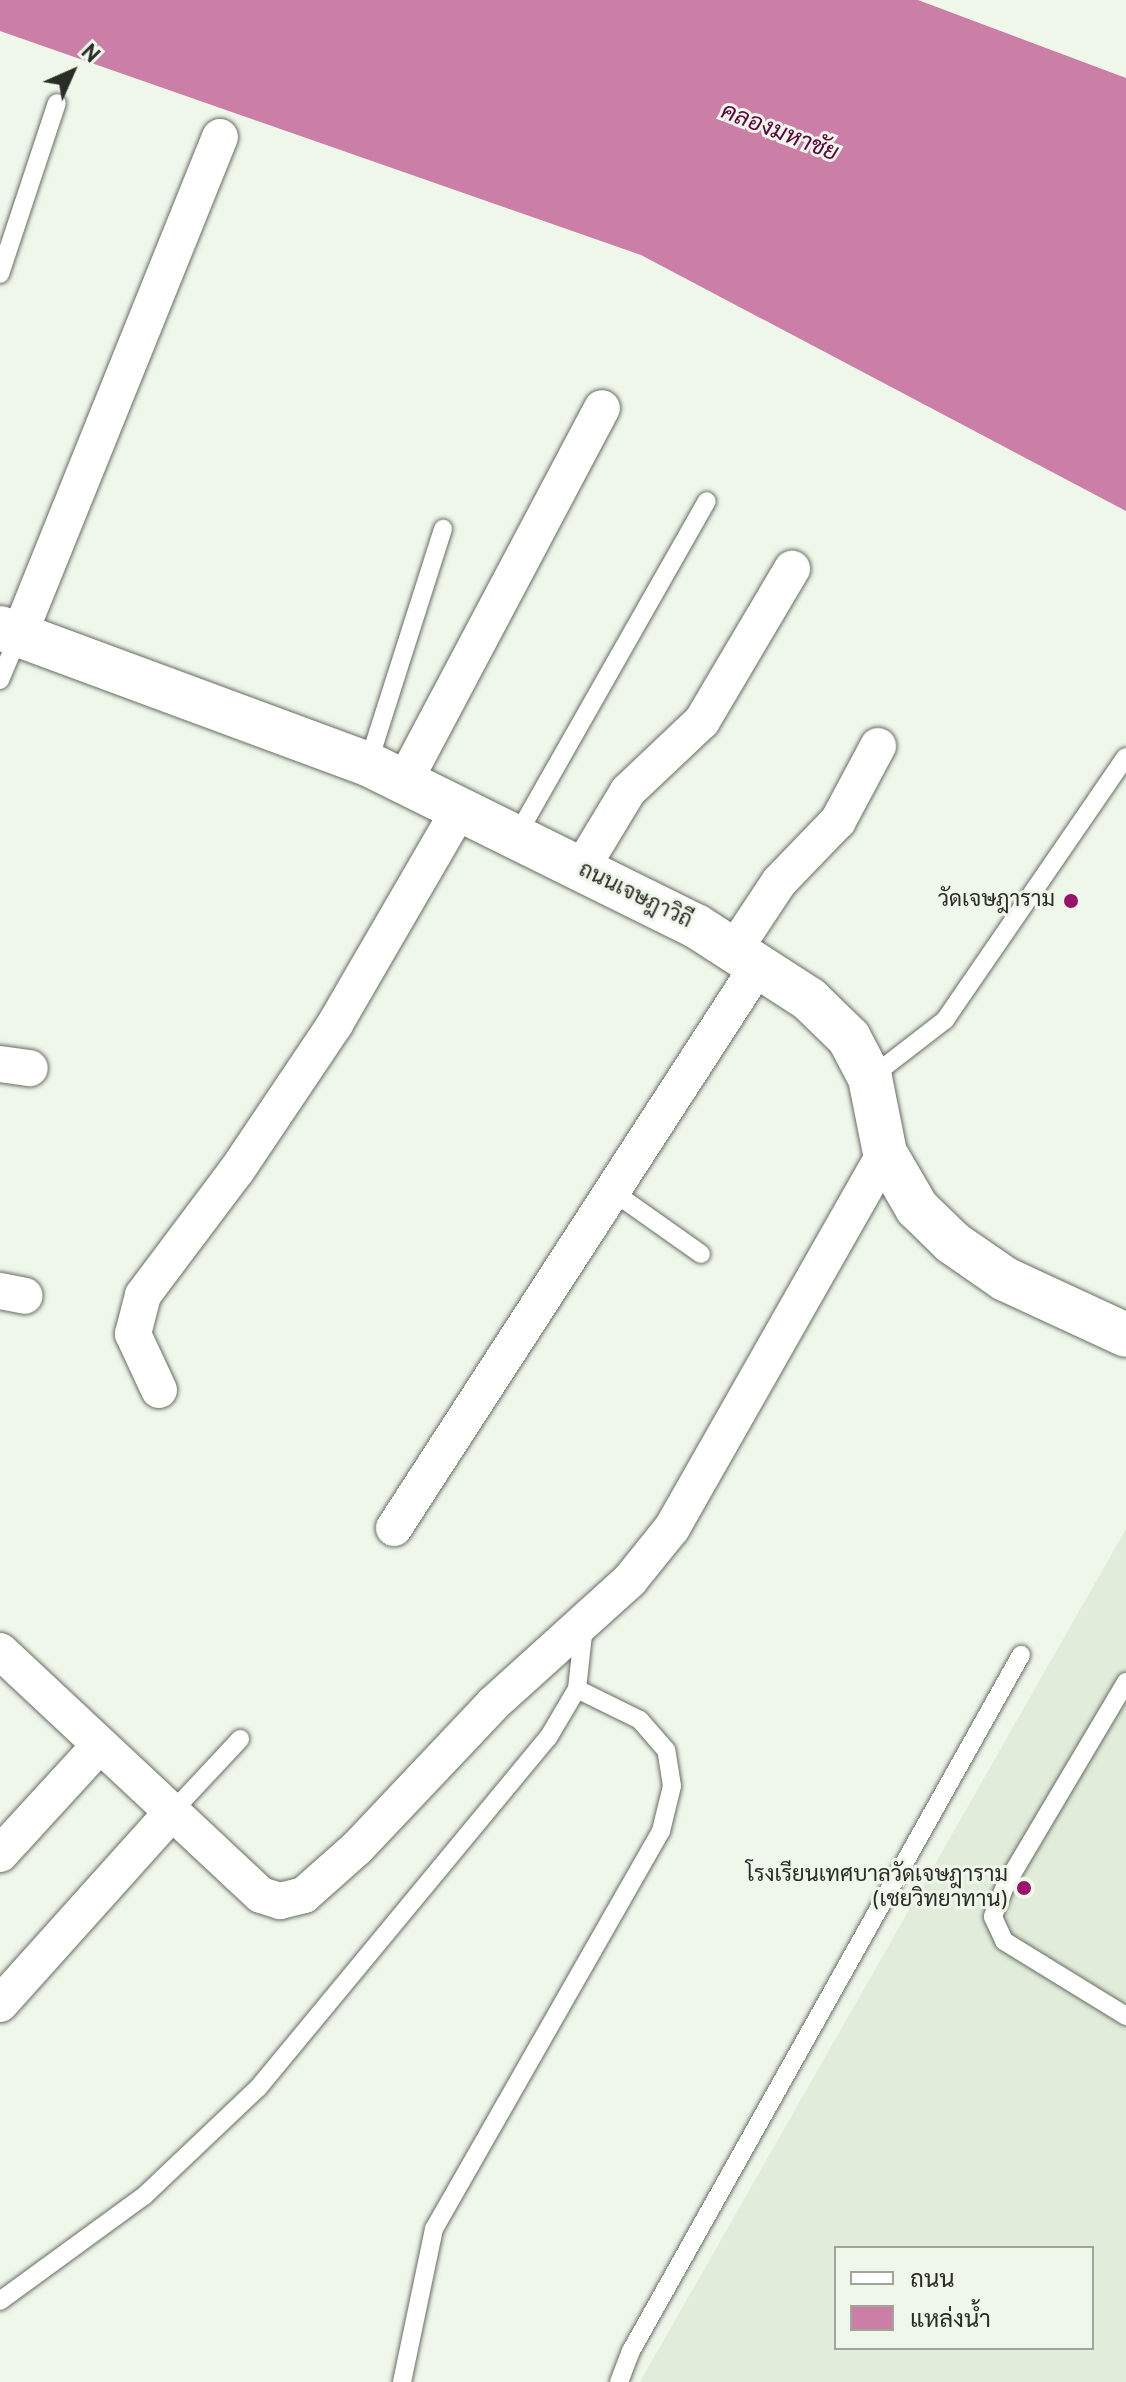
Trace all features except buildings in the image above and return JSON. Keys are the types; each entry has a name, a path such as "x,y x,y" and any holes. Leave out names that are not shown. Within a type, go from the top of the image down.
{"street":[{"path":"10,632 220,137"},
{"path":"386,773 602,408"},
{"path":"581,869 628,791 702,721 792,569"},
{"name":"ถนนเจษฎาวิถี","path":"10,632 386,773 581,869 746,958 809,999 849,1038 870,1078 885,1153 917,1208 953,1243 1005,1279 1126,1335"},
{"path":"394,1528 612,1191 746,958 779,882 838,821 878,746"},
{"path":"159,1390 133,1334 143,1295 237,1170 335,1024 459,810"},
{"path":"1,1654 261,1895 280,1901 304,1895 357,1848 493,1704 630,1580 672,1528 885,1153"},
{"path":"0,1854 98,1747"},
{"path":"0,2004 172,1812"}],"lane":[{"path":"0,274 57,103"},
{"path":"516,837 707,501"},
{"path":"386,773 443,529"},
{"path":"0,680 10,632"},
{"path":"870,1078 945,1020 1126,757"},
{"path":"612,1191 701,1254"},
{"path":"0,2301 144,2196 258,2088 506,1793 577,1689 584,1624"},
{"path":"619,2382 645,2324 1021,1655"},
{"path":"1126,1682 1006,1884 993,1917 1004,1941 1126,2016"},
{"path":"402,2382 434,2229 661,1831 672,1786 666,1750 640,1720 577,1689"},
{"path":"172,1812 240,1739"}],"shaded area":[{"name":"โรงเรียนเทศบาลวัดเจษฎาราม (เชยวิทยาทาน)","path":"1126,1529 1126,2382 640,2382"}],"water":[{"name":"คลองมหาชัย","path":"0,0 918,0 1126,78 1126,511 641,255 0,31"}],"place":[{"name":"วัดเจษฎาราม","path":"1071,901"},
{"name":"โรงเรียนเทศบาลวัดเจษฎาราม (เชยวิทยาทาน)","path":"1024,1888"}]}
